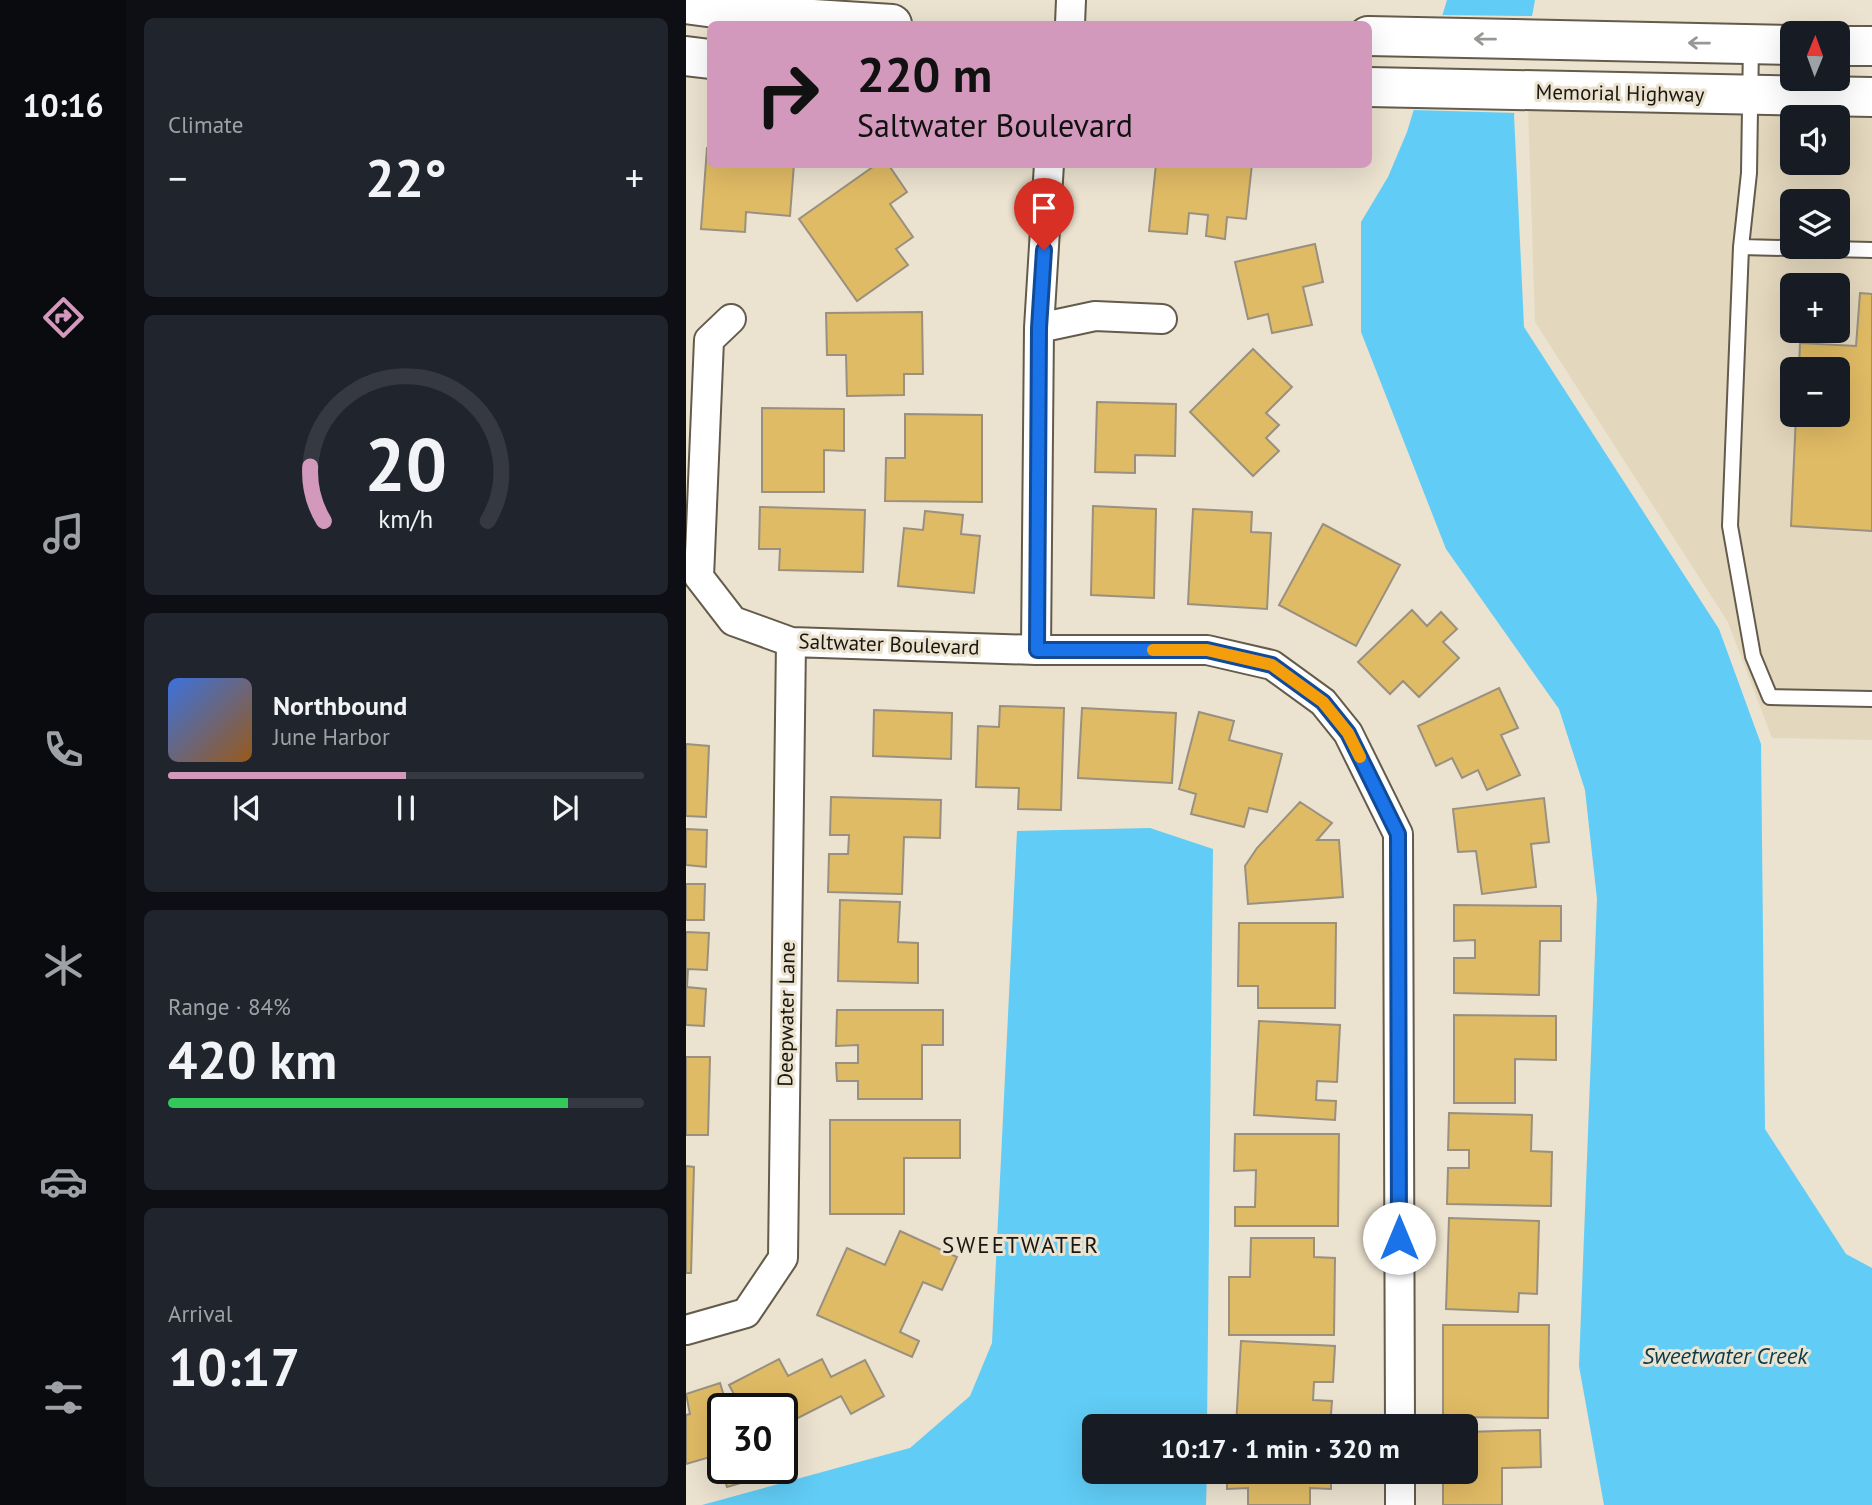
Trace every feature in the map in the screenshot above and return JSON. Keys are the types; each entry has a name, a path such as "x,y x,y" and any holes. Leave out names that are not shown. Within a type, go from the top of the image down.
{"main road":[{"path":"686,4 756,7 886,20"},
{"path":"1372,36 1780,44"},
{"path":"1850,46 1872,46"},
{"path":"686,56 707,60"},
{"name":"Memorial Highway","path":"1372,87 1872,97"}],"street":[{"path":"1070,0 1070,21"},
{"path":"1037,650 1039,328 1049,168"},
{"path":"1039,328 1095,316 1162,319"},
{"name":"Saltwater Boulevard","path":"731,319 709,341 699,577 733,621 791,642 1037,650 1207,650 1272,665 1323,702 1348,733 1398,834 1400,1414"},
{"name":"Deepwater Lane","path":"686,1330 746,1313 783,1258 791,642"},
{"path":"1400,1484 1400,1505"}],"lane":[{"path":"1751,44 1749,173 1741,247 1730,526 1753,656 1770,698 1872,699"},
{"path":"1741,247 1872,250"}],"shaded area":[{"path":"1528,106 1780,111 1780,175 1850,175 1850,113 1872,113 1872,740 1772,738 1728,622 1535,322"}],"water":[{"name":"Sweetwater Creek","path":"1447,0 1535,0 1514,115 1524,327 1719,629 1761,744 1765,1129 1846,1254 1872,1268 1872,1505 1604,1505 1579,1366 1597,899 1585,790 1559,709 1446,549 1361,332 1361,222 1388,177 1407,132"},
{"path":"1150,828 1213,849 1207,1414 1082,1414 1082,1484 1207,1484 1206,1505 702,1505 779,1484 798,1484 798,1479 910,1448 970,1396 992,1343 1017,831"}],"pier":[{"path":"1440,15 1535,16 1516,113 1413,110"}],"building":[{"path":"707,148 707,168 794,168 790,216 746,212 745,232 701,229"},
{"path":"871,168 891,168 907,192 890,204 913,237 896,249 908,265 857,301 799,219"},
{"path":"1156,168 1252,168 1246,219 1227,217 1225,239 1206,236 1208,215 1189,213 1187,234 1149,231"},
{"path":"1315,244 1323,282 1303,287 1312,325 1272,333 1268,314 1248,319 1235,262"},
{"path":"1860,293 1872,294 1872,531 1791,526 1795,427 1850,427 1850,357 1799,357 1800,343 1856,346"},
{"path":"922,312 923,374 904,374 904,395 847,396 846,355 827,355 826,313"},
{"path":"1253,349 1292,387 1266,413 1279,425 1266,438 1279,451 1253,476 1190,412"},
{"path":"1097,402 1176,404 1175,456 1135,455 1135,473 1095,472"},
{"path":"762,408 844,409 844,451 824,450 824,492 762,492"},
{"path":"905,414 982,415 982,502 885,501 886,458 905,458"},
{"path":"1093,506 1156,509 1154,598 1091,595"},
{"path":"760,507 865,510 863,572 779,570 780,549 759,549"},
{"path":"1193,509 1252,512 1251,532 1271,533 1267,609 1188,604"},
{"path":"925,511 963,515 961,534 980,536 974,593 898,586 904,528 923,530"},
{"path":"1323,524 1400,565 1356,646 1279,605"},
{"path":"1412,610 1427,626 1441,612 1457,629 1443,642 1459,658 1419,697 1403,681 1390,694 1358,662"},
{"path":"1499,688 1518,728 1501,735 1520,775 1487,790 1478,770 1462,778 1452,758 1436,766 1418,726"},
{"path":"1000,706 1064,708 1061,810 1018,809 1019,788 976,787 978,726 999,727"},
{"path":"1082,708 1176,713 1172,783 1078,778"},
{"path":"874,710 952,713 951,759 873,756"},
{"path":"1199,712 1234,721 1229,740 1282,754 1267,812 1249,808 1244,827 1191,814 1196,794 1179,789"},
{"path":"686,744 709,746 706,817 686,816"},
{"path":"831,797 941,800 940,838 904,837 902,894 828,892 829,854 848,854 849,835 830,835"},
{"path":"1544,798 1549,842 1531,844 1536,887 1482,894 1476,851 1458,852 1453,809"},
{"path":"1300,802 1332,823 1317,840 1339,840 1343,897 1248,904 1245,866 1257,848"},
{"path":"686,829 707,830 706,867 686,865"},
{"path":"686,884 705,884 704,920 686,920"},
{"path":"840,900 900,902 898,942 918,943 918,983 838,981"},
{"path":"1454,905 1561,906 1561,941 1540,941 1539,995 1454,993 1454,958 1475,958 1475,940 1454,941"},
{"path":"1239,923 1336,923 1335,1008 1258,1008 1258,986 1238,986"},
{"path":"686,932 709,933 707,970 688,969 687,987 706,989 704,1026 686,1025"},
{"path":"837,1010 943,1010 943,1045 922,1045 922,1099 858,1099 858,1081 837,1081 836,1063 858,1063 858,1045 836,1046"},
{"path":"1454,1015 1556,1016 1556,1060 1515,1059 1515,1103 1454,1103"},
{"path":"1259,1021 1340,1025 1337,1082 1317,1081 1316,1100 1336,1101 1335,1120 1254,1115"},
{"path":"686,1057 710,1057 708,1135 686,1135"},
{"path":"1449,1113 1532,1115 1531,1151 1552,1152 1551,1206 1447,1204 1448,1168 1469,1168 1469,1150 1448,1150"},
{"path":"830,1120 960,1120 960,1158 904,1158 904,1214 830,1214"},
{"path":"1235,1134 1339,1134 1338,1226 1235,1226 1235,1207 1255,1207 1256,1170 1234,1171"},
{"path":"686,1166 694,1167 691,1273 686,1273"},
{"path":"1449,1218 1539,1221 1537,1294 1519,1293 1518,1312 1446,1309"},
{"path":"900,1231 957,1257 942,1290 923,1282 900,1332 919,1341 912,1357 817,1315 847,1248 885,1265"},
{"path":"1251,1238 1314,1238 1314,1257 1335,1258 1334,1335 1229,1335 1229,1277 1250,1277"},
{"path":"1443,1325 1549,1325 1548,1418 1443,1414"},
{"path":"1241,1341 1335,1346 1333,1382 1314,1382 1313,1400 1332,1401 1331,1414 1237,1414"},
{"path":"779,1359 788,1376 822,1359 831,1377 865,1360 884,1396 851,1414 841,1396 798,1418 798,1393 733,1393 729,1385"},
{"path":"720,1383 723,1393 707,1393 707,1458 686,1464 686,1415 690,1414 686,1394"},
{"path":"1540,1430 1541,1467 1502,1468 1502,1505 1443,1505 1443,1484 1478,1484 1478,1432"},
{"path":"1227,1484 1331,1484 1331,1489 1310,1488 1310,1505 1248,1505 1248,1488 1227,1489"}],"slow traffic":[{"path":"1153,650 1207,650 1272,665 1323,702 1348,733 1360,757"}],"district":[{"name":"SWEETWATER","path":"1021,1244"}],"route":[{"path":"1044,250 1039,328 1037,650 1207,650 1272,665 1323,702 1348,733 1398,834 1399,1238"}]}
